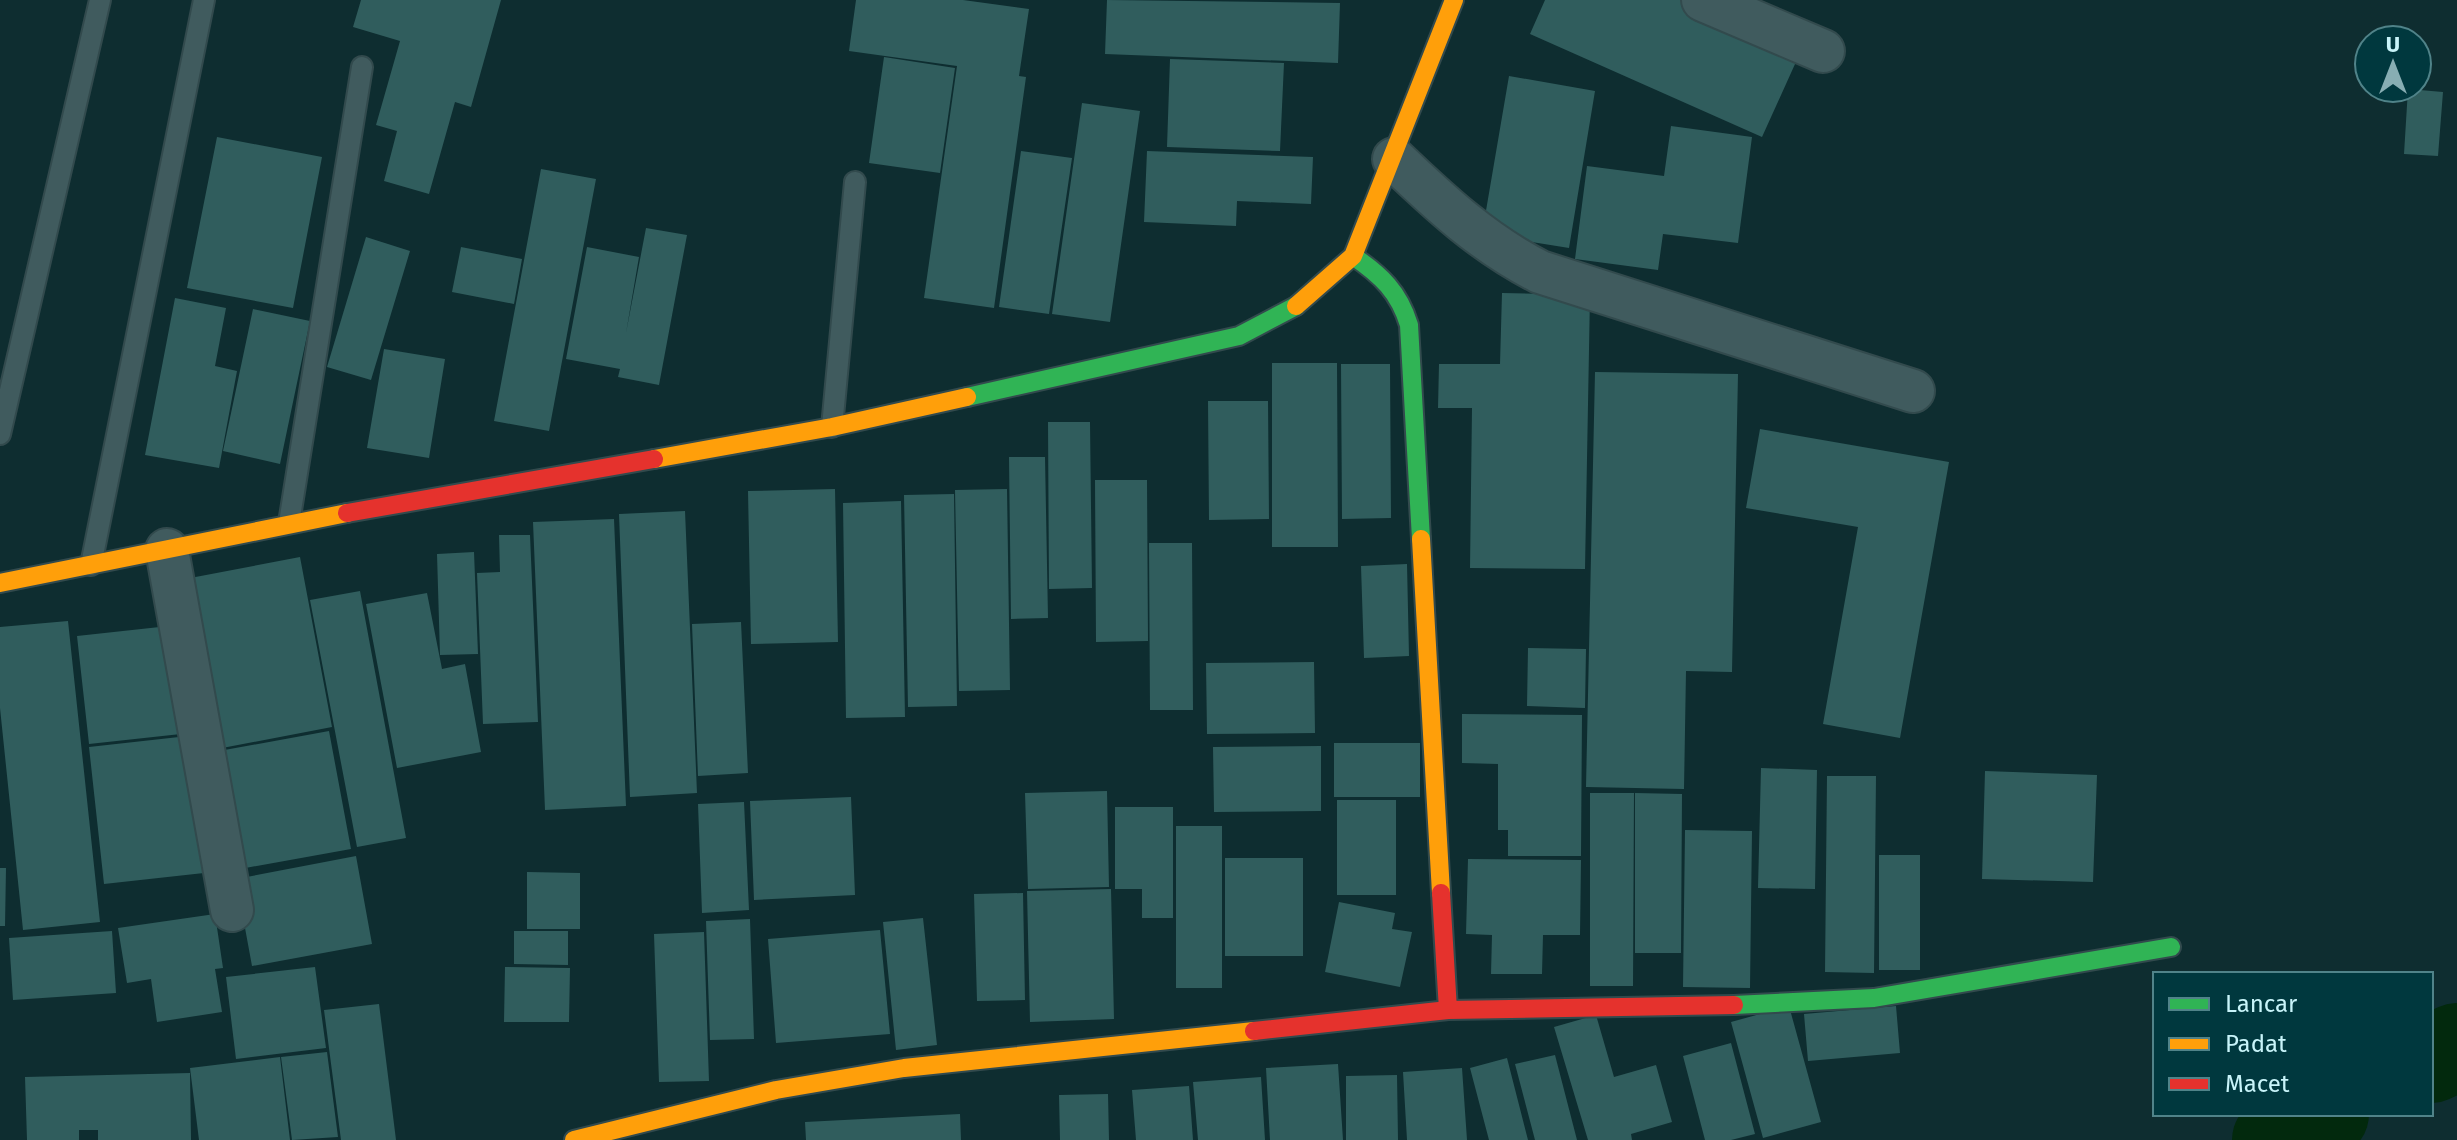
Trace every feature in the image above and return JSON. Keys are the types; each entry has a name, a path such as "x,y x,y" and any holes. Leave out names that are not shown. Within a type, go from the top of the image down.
{"street":[{"path":"0,583 289,523 832,427 1239,336 1305,301 1353,256 1394,159 1454,0"},
{"path":"1703,0 1823,51"},
{"path":"1394,159 1469,230 1502,253 1540,272 1913,391"},
{"path":"1353,256 1391,282 1404,302 1409,325 1448,1010"},
{"path":"167,550 232,910"},
{"path":"574,1140 776,1090 873,1072 1448,1010 1826,1003 2171,947"}],"lane":[{"path":"0,434 100,0"},
{"path":"91,565 204,0"},
{"path":"289,523 362,67"},
{"path":"832,427 855,182"}],"building":[{"path":"361,0 501,0 471,107 455,102 429,194 384,181 397,131 376,125 400,41 353,27"},
{"path":"856,0 963,0 1029,9 1019,76 1026,77 994,308 924,298 957,66 849,51"},
{"path":"1107,0 1340,3 1338,63 1105,54"},
{"path":"1545,0 1680,0 1800,53 1762,137 1530,34"},
{"path":"884,57 955,68 940,173 869,163"},
{"path":"1170,59 1284,63 1280,151 1167,147"},
{"path":"1509,76 1595,91 1569,248 1482,234"},
{"path":"2433,91 2443,92 2438,156 2404,154 2407,104 2433,104"},
{"path":"1082,103 1140,111 1110,322 1052,314"},
{"path":"1671,126 1752,137 1738,243 1663,234 1658,270 1575,259 1587,166 1664,176"},
{"path":"217,137 322,157 293,308 187,288"},
{"path":"1021,151 1072,158 1049,314 999,307"},
{"path":"1147,151 1313,157 1311,204 1237,201 1236,226 1144,222"},
{"path":"541,169 596,179 549,431 494,421"},
{"path":"646,228 687,235 659,385 618,377 620,369 566,359 587,247 639,257 626,333"},
{"path":"366,237 410,251 371,380 327,367"},
{"path":"461,247 522,259 514,304 452,292"},
{"path":"1502,293 1590,295 1585,569 1470,568 1472,408 1438,408 1439,364 1500,364"},
{"path":"175,298 226,308 215,366 237,371 219,468 145,455"},
{"path":"253,309 310,321 280,464 223,451"},
{"path":"384,349 445,359 429,458 367,448"},
{"path":"1272,363 1337,363 1338,547 1272,547"},
{"path":"1341,364 1390,364 1391,518 1342,519"},
{"path":"1595,372 1738,374 1732,672 1686,671 1684,789 1586,787"},
{"path":"1208,401 1268,401 1269,519 1209,520"},
{"path":"1048,422 1090,422 1092,588 1049,589"},
{"path":"1760,429 1949,462 1900,738 1823,724 1858,527 1746,508"},
{"path":"1009,457 1045,457 1048,618 1011,619"},
{"path":"1095,480 1147,480 1148,641 1096,642"},
{"path":"835,489 838,642 751,644 748,491"},
{"path":"1007,489 1010,690 959,691 955,490"},
{"path":"954,494 957,706 908,707 904,495"},
{"path":"901,501 905,717 846,718 843,503"},
{"path":"685,511 697,793 630,797 619,514"},
{"path":"614,519 626,806 545,810 533,522"},
{"path":"499,535 530,535 538,722 483,724 477,573 500,572"},
{"path":"1149,543 1192,543 1193,710 1150,710"},
{"path":"474,552 478,654 440,655 437,554"},
{"path":"300,557 332,727 217,749 185,579"},
{"path":"1407,564 1409,656 1364,658 1361,566"},
{"path":"360,591 406,838 357,847 310,600"},
{"path":"427,593 442,669 465,664 481,752 397,768 366,604"},
{"path":"68,621 100,922 23,930 0,708 0,627"},
{"path":"741,622 748,773 698,776 692,624"},
{"path":"178,625 190,733 89,744 77,636"},
{"path":"1528,648 1586,649 1585,708 1527,706"},
{"path":"1314,662 1315,733 1207,734 1206,663"},
{"path":"1462,714 1582,715 1581,856 1508,856 1508,830 1498,830 1498,764 1462,763"},
{"path":"329,731 351,849 240,869 219,751"},
{"path":"197,735 213,872 104,884 89,747"},
{"path":"1334,743 1420,743 1420,797 1334,797"},
{"path":"1321,746 1321,811 1214,812 1213,747"},
{"path":"1761,768 1817,770 1815,889 1758,888"},
{"path":"1985,771 2097,775 2093,882 1982,879"},
{"path":"1827,776 1876,776 1874,973 1825,972"},
{"path":"1107,791 1109,887 1028,889 1025,793"},
{"path":"1590,793 1634,793 1633,986 1590,986"},
{"path":"1635,793 1682,794 1681,953 1635,953"},
{"path":"851,797 855,895 754,900 750,801"},
{"path":"1337,800 1396,800 1396,895 1337,895"},
{"path":"744,802 749,910 702,913 698,804"},
{"path":"1115,807 1173,807 1173,918 1142,918 1142,889 1115,889"},
{"path":"1176,826 1222,826 1222,988 1176,988"},
{"path":"1685,830 1752,831 1750,988 1683,987"},
{"path":"1879,855 1920,855 1920,970 1879,970"},
{"path":"356,856 372,944 252,966 236,879"},
{"path":"1225,858 1303,858 1303,956 1225,956"},
{"path":"1468,859 1581,860 1580,935 1543,935 1542,974 1491,974 1492,935 1466,934"},
{"path":"0,868 6,868 5,926 0,926"},
{"path":"527,872 580,873 580,929 527,929"},
{"path":"1111,889 1114,1019 1030,1022 1027,891"},
{"path":"1023,893 1025,1000 977,1001 974,894"},
{"path":"1339,902 1395,913 1392,929 1412,932 1400,987 1325,972"},
{"path":"215,914 223,968 215,969 222,1012 157,1022 151,979 127,983 118,928"},
{"path":"923,918 937,1045 896,1050 883,922"},
{"path":"750,919 754,1039 710,1040 706,921"},
{"path":"880,930 890,1034 776,1043 768,939"},
{"path":"112,931 116,993 13,1000 9,938"},
{"path":"514,931 568,931 568,965 514,964"},
{"path":"704,932 709,1081 659,1082 654,934"},
{"path":"315,967 326,1048 236,1059 226,977"},
{"path":"505,967 570,968 569,1022 504,1022"},
{"path":"379,1004 396,1140 341,1140 324,1010"},
{"path":"1789,1006 1821,1122 1763,1138 1731,1022"},
{"path":"1896,1006 1900,1053 1808,1061 1804,1014"},
{"path":"1596,1015 1614,1077 1656,1065 1672,1122 1631,1134 1632,1140 1588,1140 1554,1027"},
{"path":"1731,1043 1755,1134 1731,1140 1705,1140 1683,1056"},
{"path":"327,1052 338,1137 292,1140 281,1057"},
{"path":"1555,1055 1577,1140 1535,1140 1515,1064"},
{"path":"280,1057 290,1140 199,1140 190,1068"},
{"path":"1507,1058 1528,1140 1489,1140 1470,1068"},
{"path":"1338,1064 1343,1140 1270,1140 1266,1068"},
{"path":"1462,1068 1467,1140 1407,1140 1403,1072"},
{"path":"190,1073 191,1140 98,1140 98,1130 79,1130 79,1140 27,1140 25,1077"},
{"path":"1397,1075 1398,1140 1346,1140 1346,1076"},
{"path":"1261,1077 1265,1140 1198,1140 1193,1082"},
{"path":"1189,1086 1193,1140 1136,1140 1132,1090"},
{"path":"1108,1094 1109,1140 1060,1140 1059,1095"},
{"path":"960,1114 961,1140 806,1140 805,1122"}],"waterway":[{"path":"2433,1058 2457,1047"},
{"path":"2276,1140 2321,1116"}],"traffic: fast":[{"path":"1353,256 1388,285 1409,325 1421,539"},
{"path":"967,397 1239,336 1296,306"},
{"path":"1734,1005 1874,998 2171,947"}],"traffic: slow":[{"path":"1296,306 1353,256 1454,0"},
{"path":"654,459 832,427 967,397"},
{"path":"0,583 347,513"},
{"path":"1421,539 1441,893"},
{"path":"574,1140 776,1090 904,1068 1254,1031"}],"traffic: jam":[{"path":"347,513 654,459"},
{"path":"1441,893 1448,1010"},
{"path":"1254,1031 1448,1010 1734,1005"}]}
